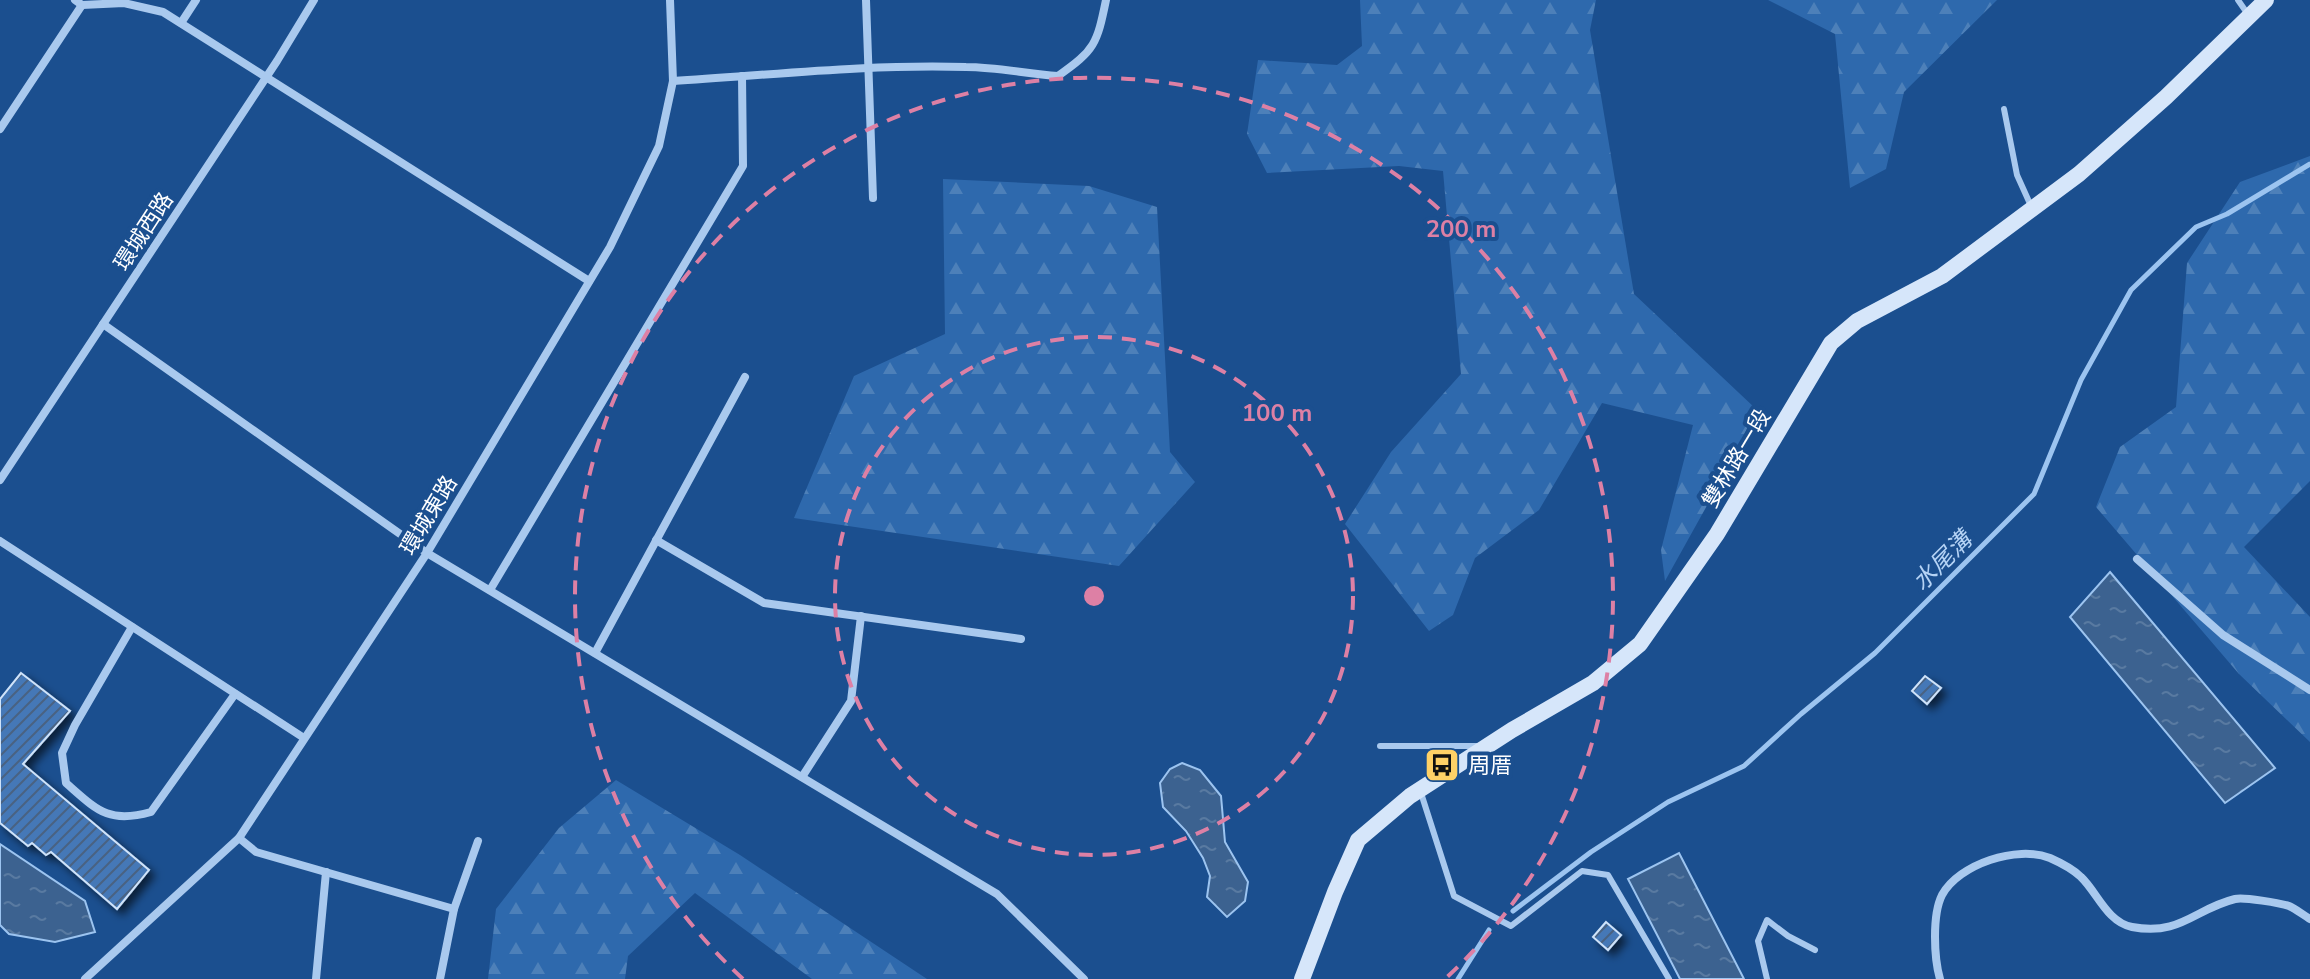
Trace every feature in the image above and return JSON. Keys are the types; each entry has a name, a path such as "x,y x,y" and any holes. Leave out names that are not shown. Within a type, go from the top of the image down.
{"street":[{"path":"181,23 196,0"},
{"name":"環城西路","path":"0,480 314,0"},
{"name":"環城東路","path":"85,979 239,838 427,553 610,247 659,146 673,81 670,0"},
{"path":"866,0 873,198"},
{"path":"673,81 868,67 971,67 1058,76 1092,49 1099,36 1106,0"},
{"name":"雙林路一段","path":"1302,979 1358,840 1420,789 1593,683 1640,644 1717,534 1831,343 1857,321 1942,276 2079,174 2145,116 2266,0"},
{"path":"0,129 78,3 124,3 163,12 589,281"},
{"path":"490,590 743,166 742,76"},
{"path":"103,324 427,553 997,894 1084,979"},
{"path":"595,653 745,377"},
{"path":"656,540 764,603 1021,639"},
{"path":"0,541 304,738"},
{"path":"2137,559 2223,635 2310,690"},
{"path":"802,777 851,701 861,616"},
{"path":"132,627 62,753 66,783 91,805 115,818 151,812 235,694"},
{"path":"239,838 256,852 454,909"},
{"path":"440,979 454,909 478,841"},
{"path":"1940,979 1935,961 1942,895 1967,869 2000,856 2021,854 2049,857 2081,877 2104,908 2129,927 2167,929 2237,898 2289,906 2310,919"},
{"path":"316,979 326,872"}],"lane":[{"path":"2238,0 2250,16"},
{"path":"2004,109 2017,175 2032,209"},
{"path":"1380,746 1487,746"},
{"path":"1420,789 1454,896 1511,926 1582,871 1608,875 1669,979"},
{"path":"1767,979 1758,941 1767,920 1788,936 1815,950"}],"green space":[{"path":"1360,0 1596,0 1590,30 1634,294 1756,409 1734,457 1665,581 1661,550 1693,425 1602,403 1539,510 1475,558 1453,615 1429,631 1345,524 1391,452 1461,374 1443,171 1399,166 1267,173 1247,134 1258,60 1337,65 1362,46"},
{"path":"1768,0 1997,0 1904,92 1886,169 1850,188 1835,34"},
{"path":"2310,156 2310,481 2244,547 2310,617 2310,742 2239,674 2096,507 2120,447 2176,407 2187,263 2240,182"},
{"path":"943,179 1089,186 1157,207 1170,452 1195,482 1119,566 794,518 854,376 945,334"},
{"path":"616,780 740,855 927,979 812,979 695,893 628,956 625,979 488,979 496,909 559,828"}],"water":[{"path":"2110,572 2275,768 2225,803 2070,617"},
{"path":"1182,763 1200,770 1221,796 1225,842 1248,882 1245,901 1227,917 1207,897 1210,876 1203,858 1186,831 1163,807 1160,783 1170,769"},
{"path":"0,844 85,901 95,932 55,942 9,934 0,925"},
{"path":"1679,853 1744,979 1680,979 1628,879"}],"building":[{"path":"21,673 70,711 23,764 149,870 117,909 51,852 46,855 32,843 28,846 0,823 0,699"},
{"path":"1925,676 1941,688 1927,704 1912,691"},
{"path":"1606,922 1621,935 1608,950 1593,937"}],"waterway":[{"name":"水尾溝","path":"1513,911 1591,852 1668,802 1744,766 1875,653 2034,494 2081,380 2131,290 2196,227 2227,214 2310,164"},
{"name":"水尾溝","path":"1458,979 1489,930"}],"place":[{"name":"周厝","path":"1442,765"}]}
